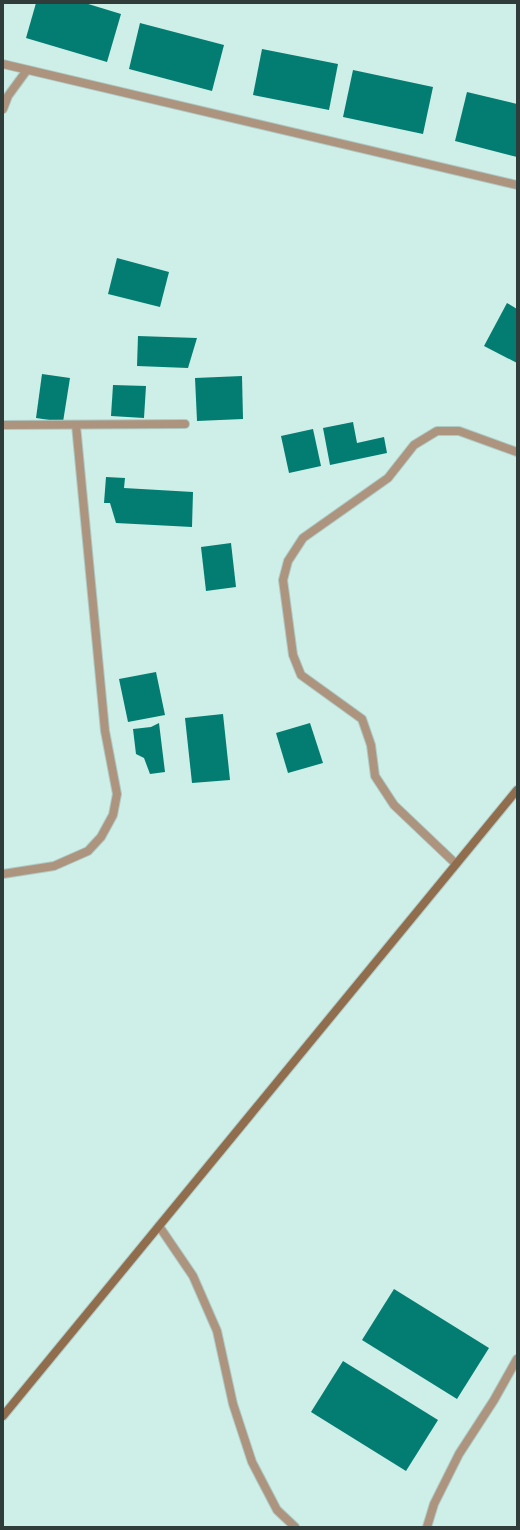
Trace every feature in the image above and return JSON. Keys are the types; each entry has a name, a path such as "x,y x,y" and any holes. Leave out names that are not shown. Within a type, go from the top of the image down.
{"street":[{"path":"3,64 517,185"},
{"path":"3,109 8,96 27,70"},
{"path":"3,425 185,424"},
{"path":"3,874 54,866 88,851 101,837 113,815 116,794 105,731 76,425"},
{"path":"456,864 394,805 375,776 371,745 362,719 301,674 293,655 283,580 288,561 303,538 388,478 414,444 437,431 459,431 517,452"},
{"path":"3,1416 517,790"},
{"path":"159,1226 193,1276 217,1331 233,1404 252,1462 277,1510 295,1527"},
{"path":"427,1527 434,1504 459,1454 494,1400 517,1359"}],"building":[{"path":"36,3 85,3 121,14 107,62 26,38"},
{"path":"140,23 224,45 212,91 129,69"},
{"path":"262,49 338,64 329,110 253,95"},
{"path":"353,70 433,87 423,134 343,117"},
{"path":"467,92 517,104 517,157 455,141"},
{"path":"117,258 169,272 160,307 108,294"},
{"path":"507,303 517,309 517,363 484,346"},
{"path":"138,336 197,338 188,368 137,366"},
{"path":"42,374 70,378 63,422 36,418"},
{"path":"242,376 243,419 197,421 195,378"},
{"path":"113,385 146,386 144,418 111,416"},
{"path":"353,422 357,443 384,437 387,453 330,465 323,428"},
{"path":"313,429 321,466 289,473 281,436"},
{"path":"106,477 125,478 124,488 193,492 192,527 116,523 110,503 104,503"},
{"path":"231,543 236,587 206,591 201,547"},
{"path":"156,672 165,715 128,722 119,679"},
{"path":"223,714 230,780 192,783 185,718"},
{"path":"159,723 165,772 150,774 144,758 136,754 133,729 151,727"},
{"path":"310,723 323,763 288,773 276,733"},
{"path":"394,1289 489,1348 457,1399 362,1340"},
{"path":"343,1361 438,1420 406,1471 311,1412"}]}
